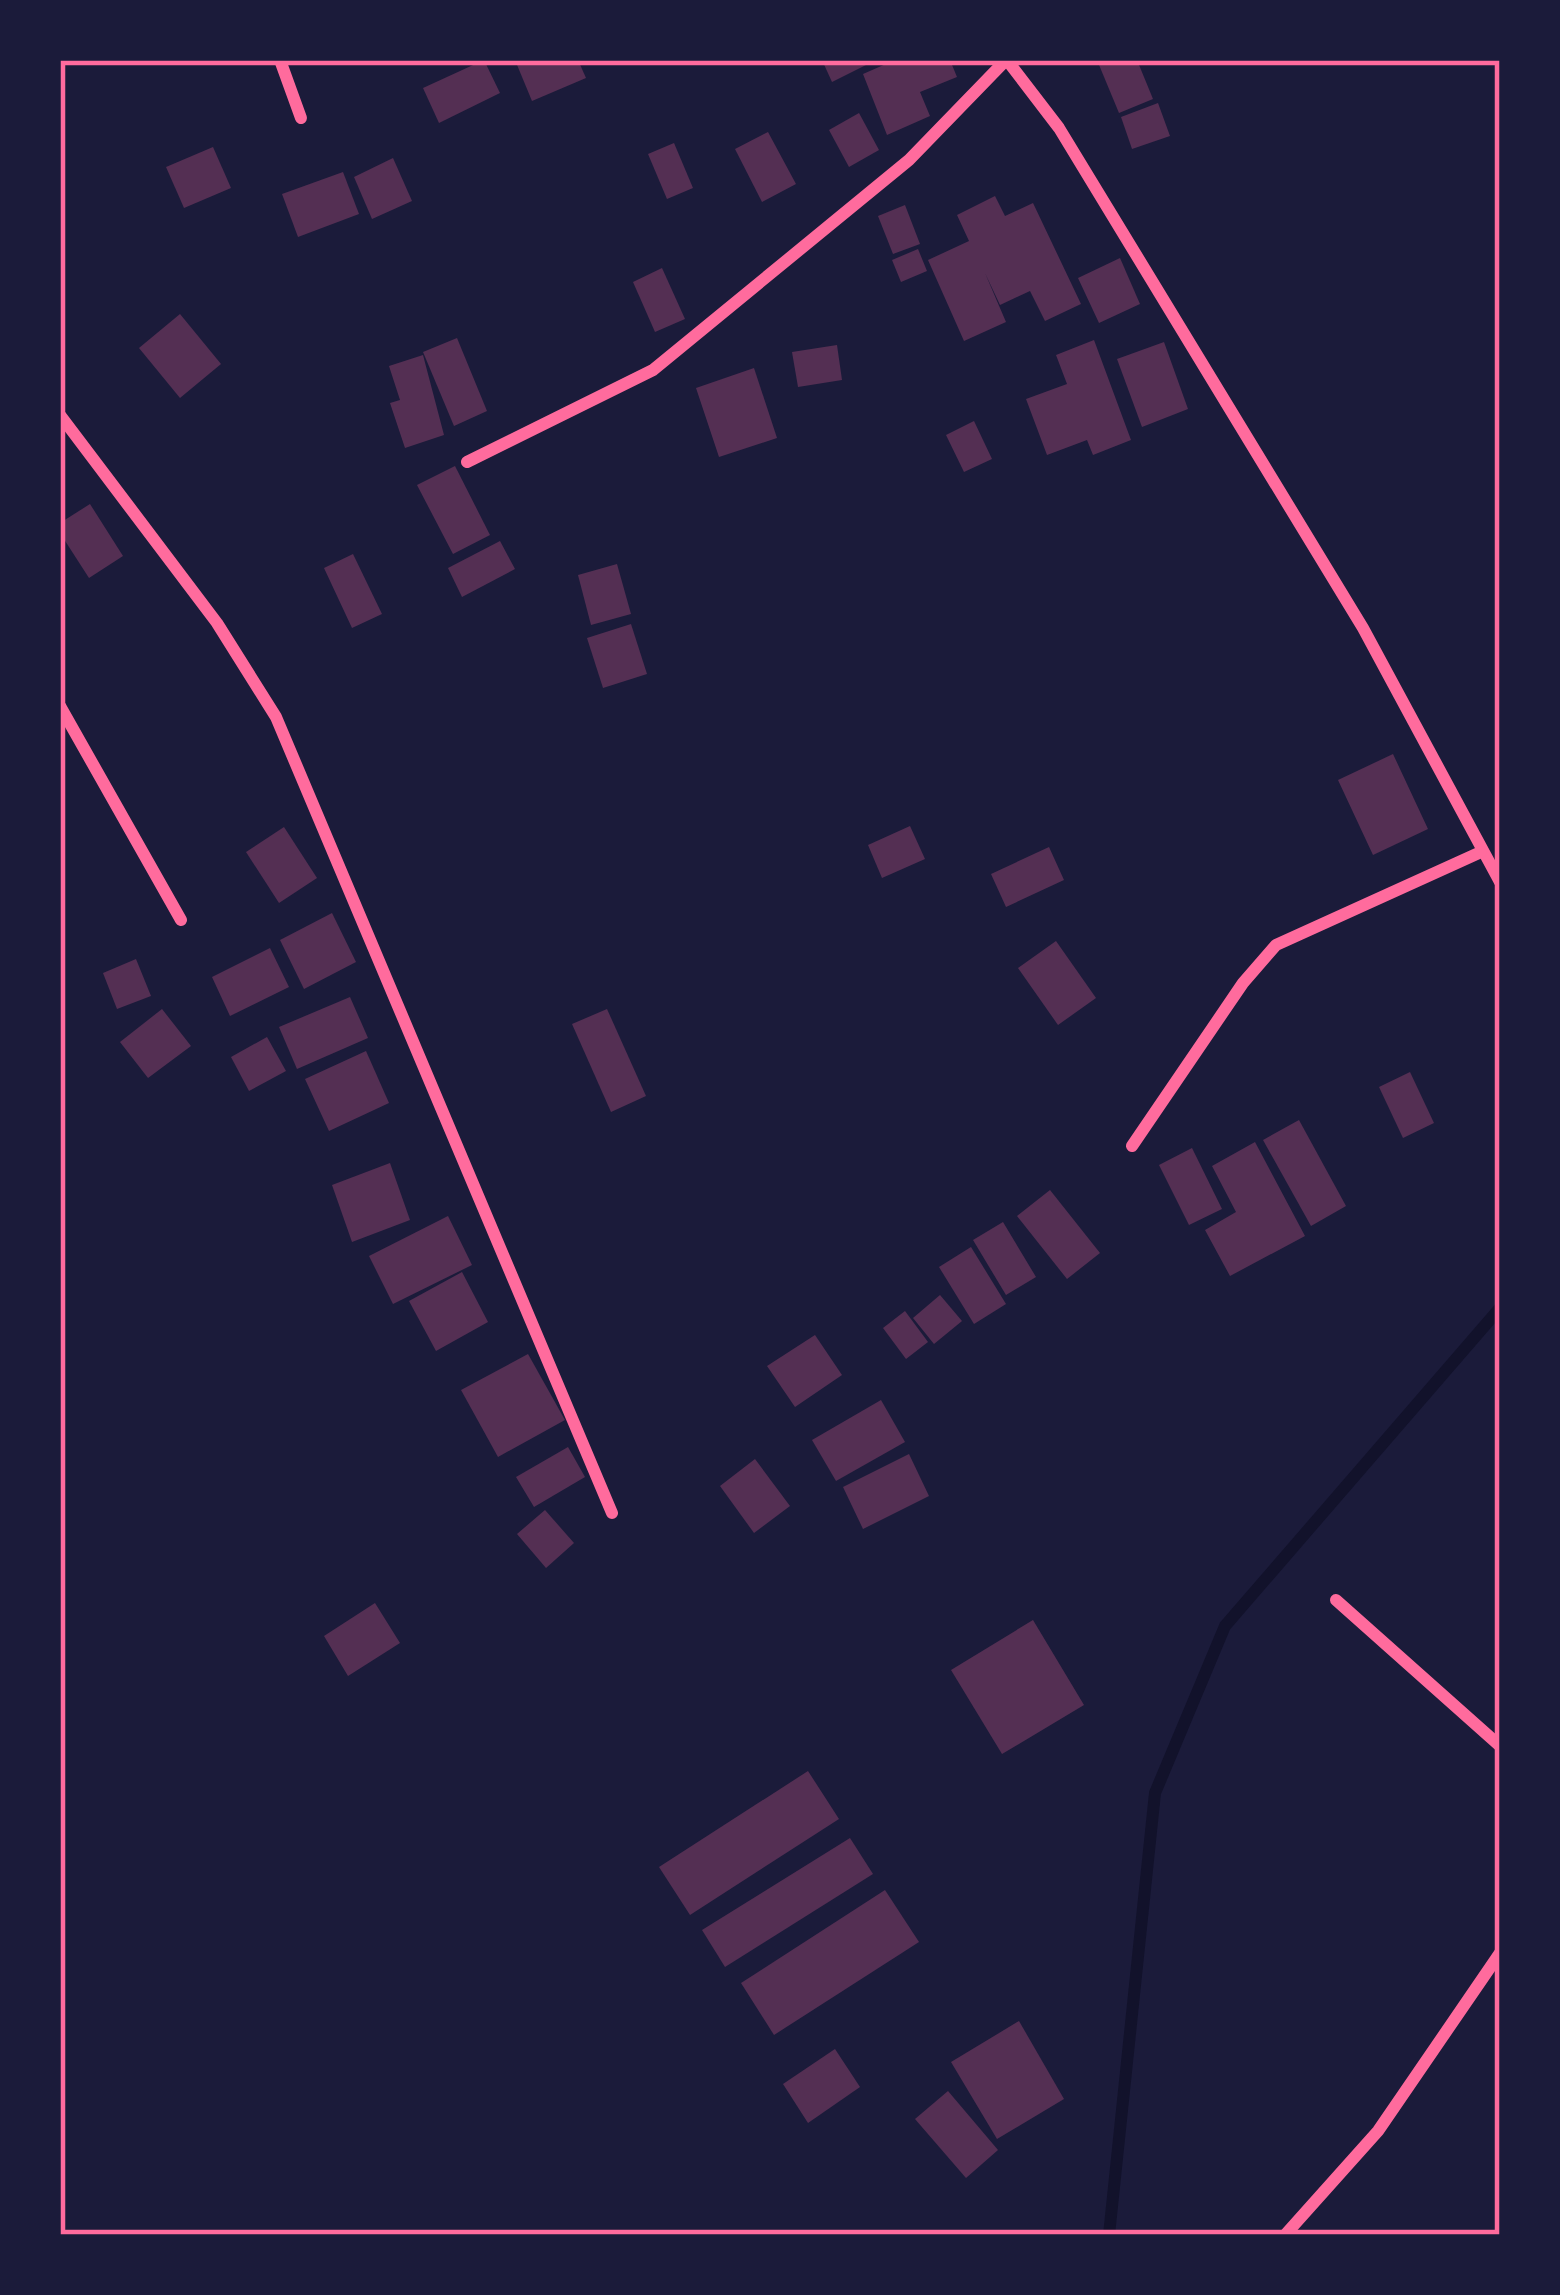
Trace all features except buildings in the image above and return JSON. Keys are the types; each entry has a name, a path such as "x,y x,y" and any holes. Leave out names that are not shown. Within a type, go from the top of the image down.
{"street":[{"path":"280,60 301,118"},
{"path":"467,462 653,370 909,160 1006,60 1059,128 1363,628 1500,883"},
{"path":"60,415 217,622 276,717 612,1513"},
{"path":"60,706 181,920"},
{"path":"1132,1146 1244,983 1276,945 1481,852"},
{"path":"1336,1600 1500,1746"},
{"path":"1286,2235 1378,2131 1500,1953"}],"waterway":[{"path":"1109,2235 1155,1793 1225,1626 1500,1308"}]}
